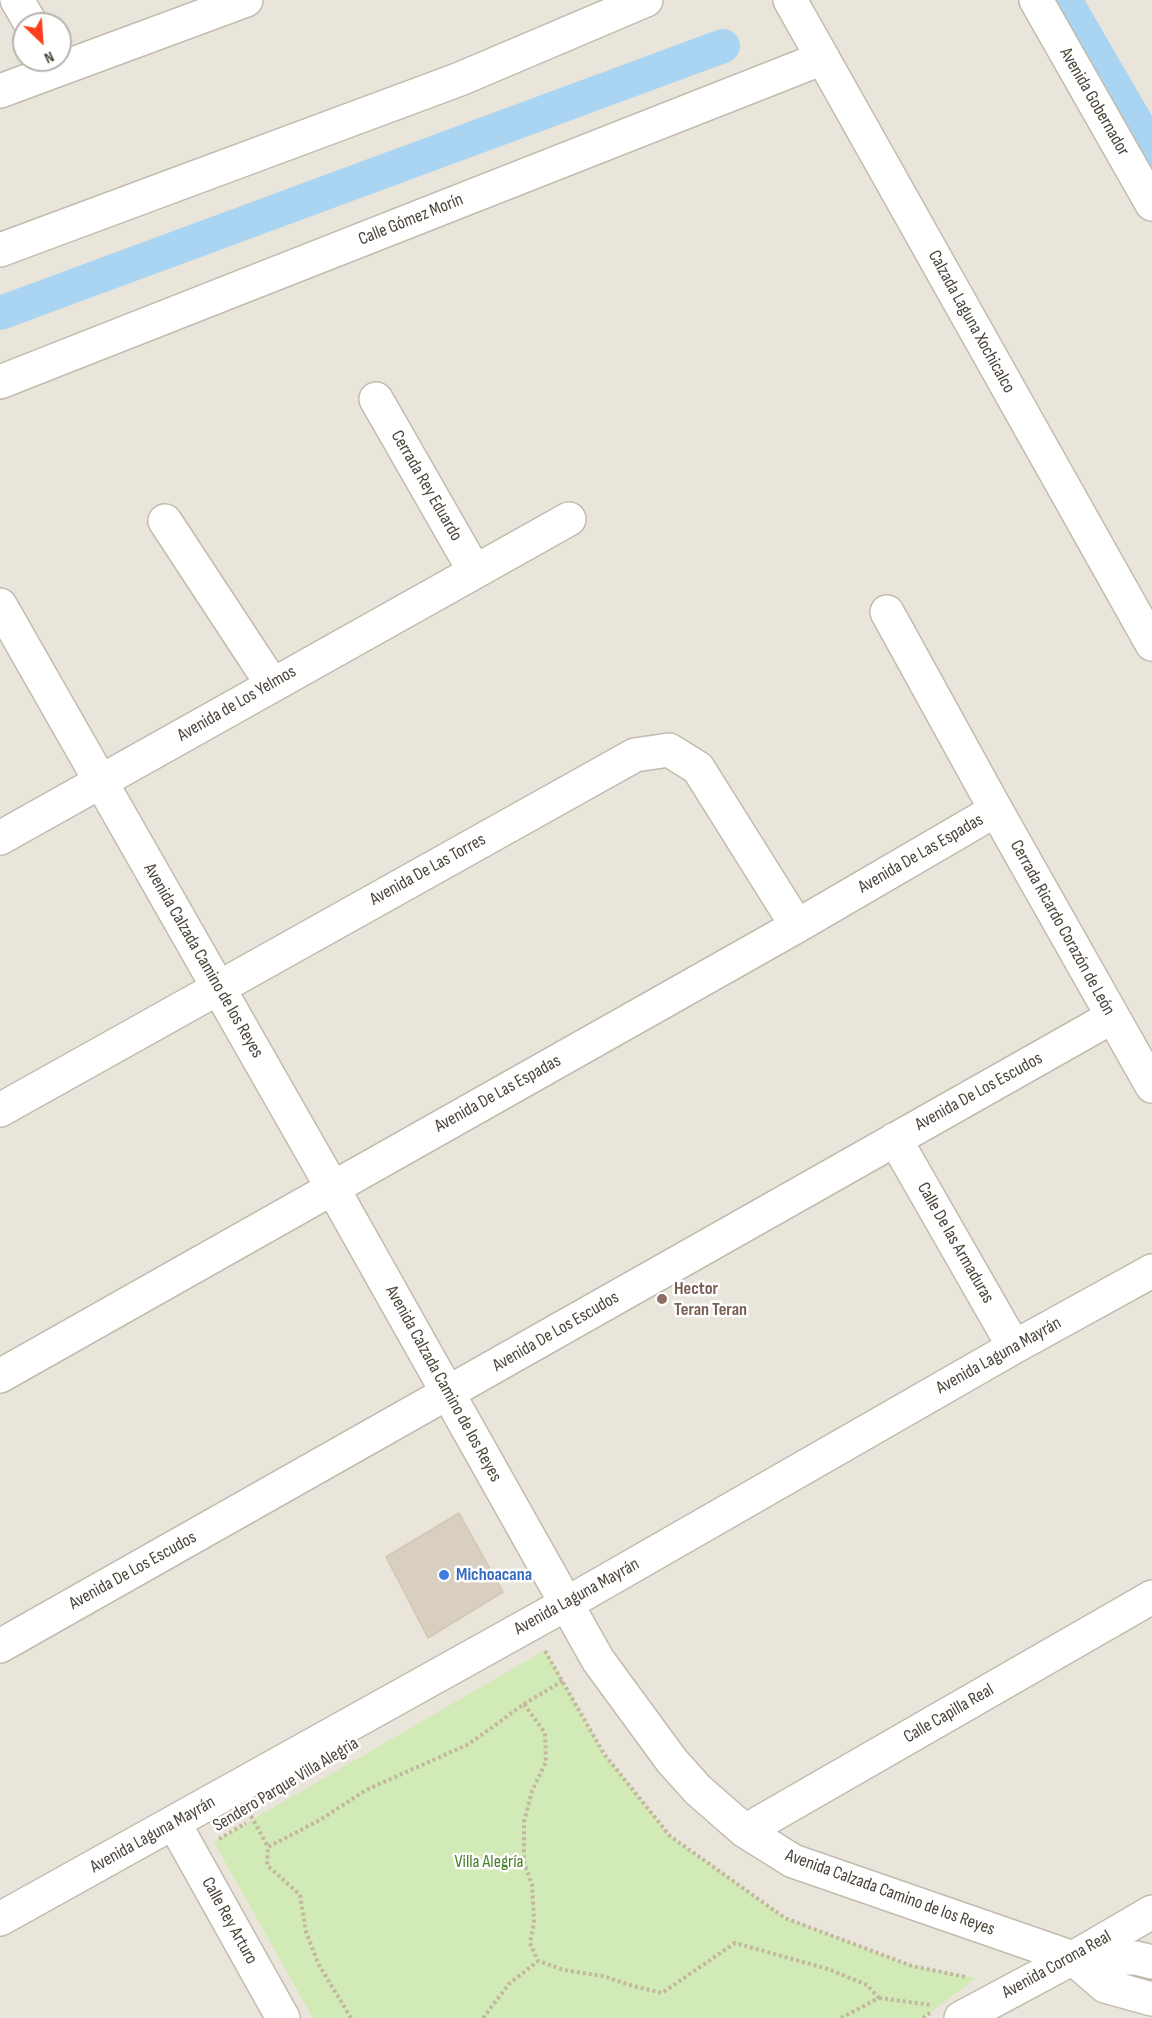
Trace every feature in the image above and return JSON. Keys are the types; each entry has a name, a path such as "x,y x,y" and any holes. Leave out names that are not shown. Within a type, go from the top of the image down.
{"street":[{"path":"72,58 246,0"},
{"path":"0,250 459,79 646,0"},
{"name":"Calzada Laguna Xochicalco","path":"790,0 1152,644"},
{"name":"Avenida Gobernador","path":"1036,0 1152,204"},
{"name":"Calle Gómez Morín","path":"0,382 823,58"},
{"path":"0,91 37,72"},
{"name":"Cerrada Rey Eduardo","path":"376,399 475,572"},
{"name":"Avenida de Los Yelmos","path":"0,838 569,519"},
{"path":"165,521 272,684"},
{"name":"Avenida Calzada Camino de los Reyes","path":"0,605 332,1187 598,1660 672,1761 698,1790 745,1831 793,1861 1073,1958 1136,1958 1152,1962"},
{"name":"Cerrada Ricardo Corazón de León","path":"887,612 1152,1086"},
{"name":"Avenida De Las Torres","path":"0,1110 635,755 669,750 698,768 797,926"},
{"name":"Avenida De Las Espadas","path":"0,1376 797,926 996,810"},
{"name":"Avenida De Los Escudos","path":"0,1646 1112,1017"},
{"name":"Calle De las Armaduras","path":"896,1139 1014,1347"},
{"name":"Avenida Laguna Mayrán","path":"0,1919 566,1604 1014,1347 1152,1271"},
{"name":"Calle Capilla Real","path":"745,1831 1152,1598"},
{"name":"Calle Rey Arturo","path":"174,1823 283,2018"},
{"name":"Avenida Corona Real","path":"950,2012 1073,1958 1152,1912"},
{"name":"Avenida Calzada Camino de los Reyes","path":"1073,1958 1105,1986 1152,1999"}],"path":[{"path":"535,1656 545,1650"},
{"path":"351,2018 319,1965 306,1932 300,1896 267,1865 268,1847 320,1820 366,1790 469,1743 524,1704 598,1660"},
{"path":"524,1704 545,1734 546,1762 532,1791 524,1822 524,1863 532,1884 534,1923 530,1943 538,1961 564,1970 603,1976 662,1993 735,1943 828,1969 867,1985 879,1998 950,2012"},
{"name":"Sendero Parque Villa Alegria","path":"214,1842 255,1818"},
{"path":"483,2018 508,1984 538,1961"},
{"path":"841,2018 879,1998"}],"shaded area":[{"path":"0,0 1152,0 1152,2018 0,2018"}],"green space":[{"name":"Villa Alegría","path":"545,1650 604,1754 670,1836 785,1918 912,1966 976,1978 923,2018 313,2018 214,1842"}],"building":[{"name":"Michoacana","path":"459,1513 503,1592 428,1638 386,1557"}],"waterway":[{"path":"1065,0 1152,150"},
{"path":"0,313 723,46"}],"place":[{"name":"Hector Teran Teran","path":"662,1299"},
{"name":"Michoacana","path":"444,1575"}]}
